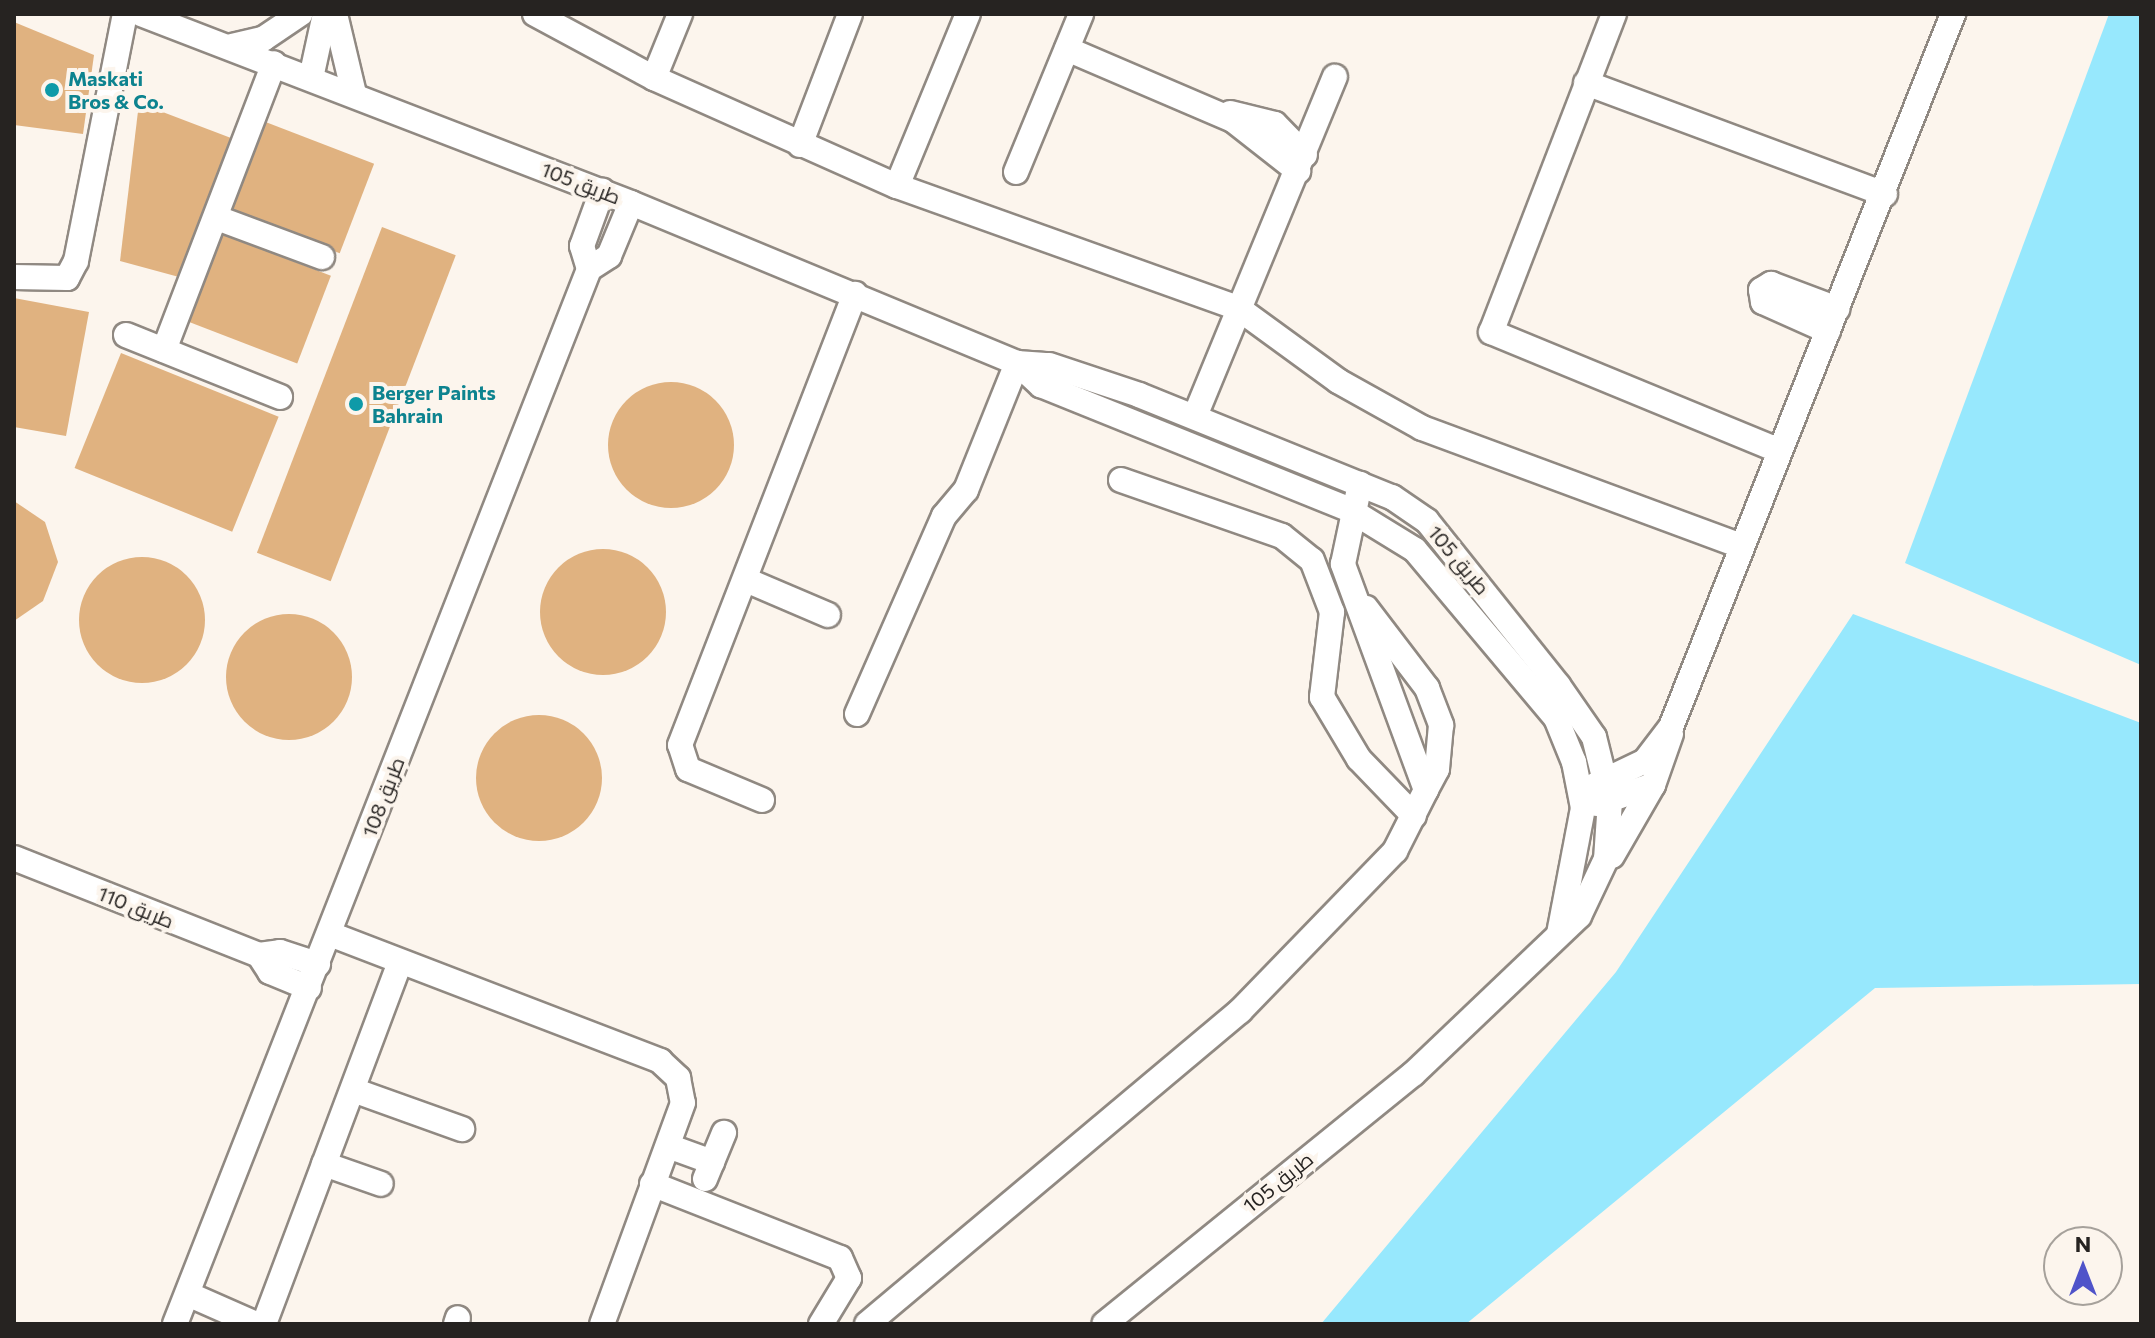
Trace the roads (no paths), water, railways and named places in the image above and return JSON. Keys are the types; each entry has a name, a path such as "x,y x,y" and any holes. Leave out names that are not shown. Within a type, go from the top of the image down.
{"street":[{"path":"14,277 67,278 76,261 125,14"},
{"name":"طريق 105","path":"141,14 232,46 602,191 855,294 1017,363 1041,385 1214,452 1350,510 1415,550 1482,624 1556,718 1582,799"},
{"path":"232,46 263,39 300,14"},
{"path":"311,78 325,14"},
{"path":"335,14 354,94"},
{"path":"535,14 654,78 897,186 1238,308 1409,421 1741,546"},
{"path":"654,78 680,14"},
{"path":"800,145 850,14"},
{"path":"897,186 968,14"},
{"path":"1016,172 1081,14"},
{"path":"1614,14 1491,332 1778,450"},
{"path":"1596,886 1666,764 1671,727 1778,450 1885,194 1953,14"},
{"path":"1067,49 1220,114 1301,163"},
{"path":"164,350 274,63"},
{"path":"1195,416 1335,77"},
{"path":"1586,83 1885,194"},
{"name":"طريق 108","path":"589,269 582,246 602,191"},
{"name":"طريق 108","path":"175,1324 190,1295 589,269 609,256 631,203"},
{"path":"217,218 322,257"},
{"path":"762,800 680,760 855,294"},
{"path":"126,335 280,397"},
{"path":"857,714 944,516 966,490 1017,363"},
{"name":"طريق 105","path":"1017,363 1049,365 1195,416 1360,484 1427,521 1476,577 1594,737 1609,791 1596,886 1557,941 1413,1074 1104,1324"},
{"path":"1214,452 1223,428"},
{"path":"1121,480 1282,536 1312,560 1332,612 1322,697 1359,759 1414,816"},
{"path":"1360,484 1350,510 1343,544 1350,587 1426,790"},
{"path":"746,580 828,615"},
{"path":"867,1324 1240,1011 1395,851 1426,790 1441,747 1430,694 1350,587"},
{"path":"1609,791 1645,761 1671,727"},
{"path":"1557,941 1582,799 1609,791 1653,785"},
{"name":"طريق 110","path":"14,858 259,955 280,952 318,964"},
{"path":"330,934 671,1068 683,1103 602,1324"},
{"name":"طريق 110","path":"259,955 270,972 309,988"},
{"path":"264,1324 400,963"},
{"path":"353,1090 462,1129"},
{"path":"668,1146 708,1171 724,1133"},
{"path":"324,1164 381,1184"},
{"path":"652,1184 840,1258 849,1278 821,1324"},
{"path":"190,1295 256,1324"}],"water":[{"path":"2109,14 2141,14 2141,665 1905,563"},
{"path":"1853,614 2141,723 2141,984 1875,988 1466,1324 1321,1324 1616,972"}],"place":[{"name":"Maskati Bros & Co.","path":"52,90"},
{"name":"Berger Paints Bahrain","path":"356,404"}]}
